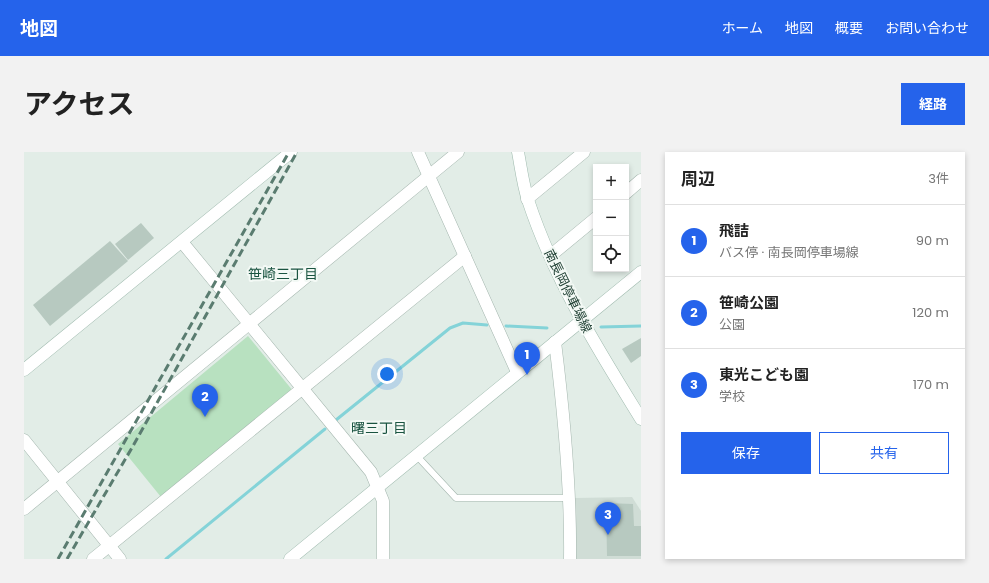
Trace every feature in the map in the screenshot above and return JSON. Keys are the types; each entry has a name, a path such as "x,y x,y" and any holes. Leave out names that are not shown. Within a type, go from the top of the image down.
{"street":[{"path":"24,370 290,152"},
{"path":"418,152 517,372"},
{"path":"24,509 458,152"},
{"name":"南長岡停車場線","path":"518,152 528,199 550,256 581,321 641,419"},
{"path":"528,199 584,152"},
{"path":"629,190 641,180"},
{"path":"550,256 593,220"},
{"path":"182,242 371,472 383,501 383,559"},
{"path":"93,559 465,256"},
{"path":"290,559 641,272"},
{"path":"556,342 563,401 570,498 570,559"},
{"path":"24,440 120,559"}],"lane":[{"path":"416,455 456,498 570,498"}],"shaded area":[{"path":"632,497 641,511 641,559 576,559 575,498"}],"green space":[{"path":"248,336 293,391 161,497 118,444"}],"building":[{"path":"141,223 154,238 128,260 115,244"},
{"path":"110,241 128,261 50,326 33,305"},
{"path":"641,338 641,356 631,363 622,349"},
{"path":"606,503 633,504 634,526 641,526 641,556 607,556"}],"waterway":[{"path":"336,420 450,328 463,323 487,325"},
{"path":"506,326 547,328"},
{"path":"601,327 641,326"},
{"path":"166,559 325,429"}],"railway":[{"path":"58,559 289,152"},
{"path":"67,559 133,446 297,152"}],"place":[{"name":"飛詰","path":"527,375"},
{"name":"笹崎公園","path":"205,417"},
{"name":"東光こども園","path":"608,535"}],"district":[{"name":"笹崎三丁目","path":"283,274"},
{"name":"曙三丁目","path":"379,428"}]}
